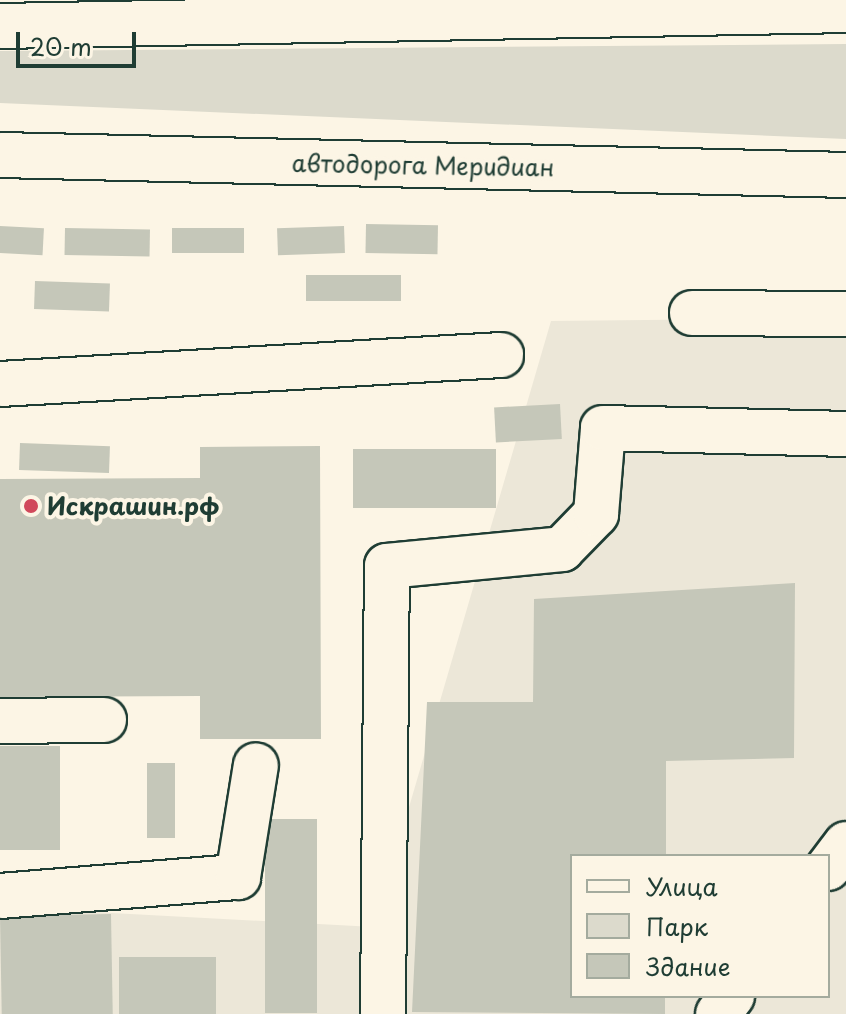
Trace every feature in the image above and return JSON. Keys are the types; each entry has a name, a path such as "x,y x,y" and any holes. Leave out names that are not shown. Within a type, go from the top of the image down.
{"main road":[{"path":"0,26 846,10"},
{"name":"автодорога Меридиан","path":"0,155 846,175"},
{"path":"692,313 846,314"},
{"path":"0,384 501,355"},
{"path":"383,1014 387,566 562,549 596,514 603,428 846,434"},
{"path":"0,721 104,720"},
{"path":"0,896 238,877 256,765"},
{"path":"830,865 846,844"},
{"path":"718,1014 730,998"}],"shaded area":[{"path":"846,318 846,1014 0,1014 0,907 374,927 551,321"}],"green space":[{"path":"846,44 846,139 0,103 0,51"}],"building":[{"path":"366,224 438,225 437,254 365,253"},
{"path":"0,226 44,228 43,255 0,253"},
{"path":"344,226 345,253 278,255 277,228"},
{"path":"65,228 150,229 150,256 65,255"},
{"path":"172,228 244,228 244,253 172,253"},
{"path":"306,275 401,275 401,301 306,301"},
{"path":"35,281 110,284 109,312 34,309"},
{"path":"560,404 562,439 496,442 494,407"},
{"path":"20,443 110,446 109,473 19,470"},
{"path":"320,446 321,739 200,739 200,696 0,697 0,479 200,478 200,447"},
{"path":"353,449 496,449 496,508 353,508"},
{"path":"795,583 794,758 666,761 666,854 570,854 570,998 665,998 665,1014 412,1012 427,702 533,702 534,599"},
{"path":"0,746 60,746 60,850 0,850"},
{"path":"147,763 175,763 175,838 147,838"},
{"path":"265,819 317,819 317,1013 265,1013"},
{"path":"111,914 113,1014 2,1014 0,916"},
{"path":"119,957 216,957 216,1014 119,1014"}],"place":[{"name":"Искрашин.рф","path":"31,506"}]}
